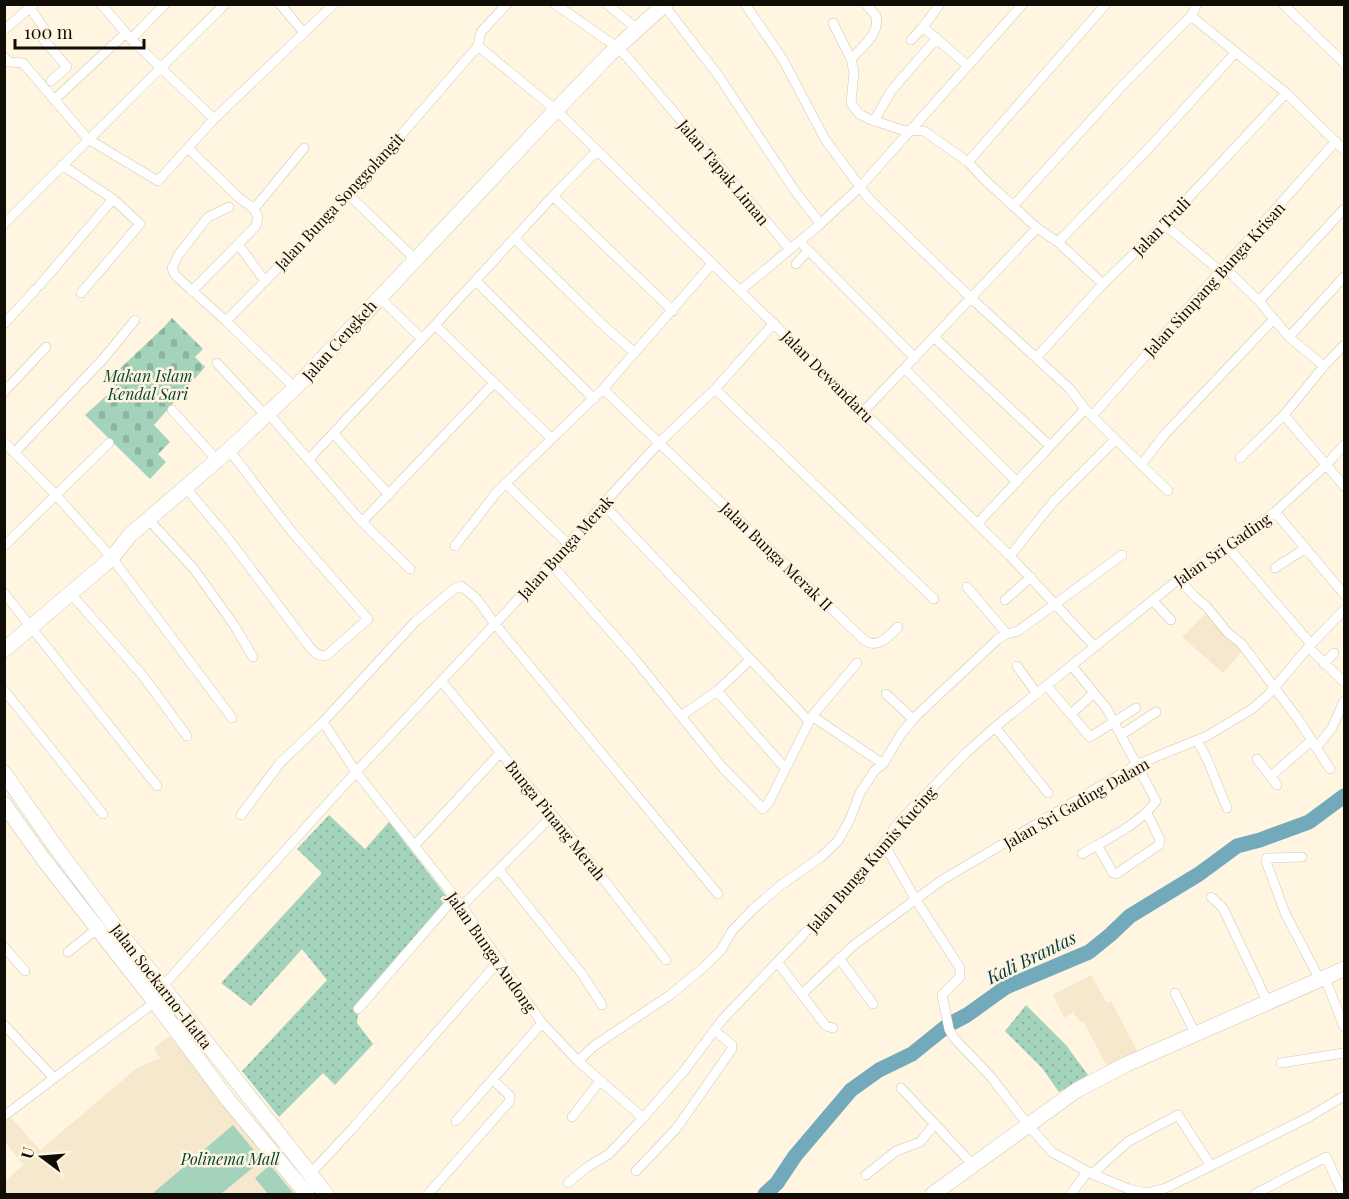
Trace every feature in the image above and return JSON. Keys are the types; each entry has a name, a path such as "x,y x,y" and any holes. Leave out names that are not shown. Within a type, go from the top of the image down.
{"main road":[{"name":"Jalan Cengkeh","path":"4,650 112,558 130,535 229,450 295,388 556,110 617,47 661,6"},
{"name":"Jalan Soekarno-Hatta","path":"4,773 55,846 155,1002 227,1098 307,1194"},
{"name":"Jalan Soekarno-Hatta","path":"4,804 44,860 98,928 115,938 162,987 326,1194"},
{"path":"933,1194 1077,1090 1127,1065 1344,969"},
{"path":"227,1098 241,1087"}],"street":[{"path":"101,4 128,36 214,119"},
{"path":"54,100 165,4"},
{"path":"4,224 225,4"},
{"path":"280,4 304,33"},
{"path":"4,57 9,62 23,63 88,139 156,181 161,180 214,119 334,4"},
{"name":"Jalan Bunga Songgolangit","path":"226,321 349,195 478,46 481,32 507,4"},
{"name":"Jalan Tapak Liman","path":"555,4 617,47 654,86 789,248"},
{"path":"607,4 637,29"},
{"path":"745,4 782,58 825,140 860,187 891,222 1070,389 1115,440 1168,491"},
{"path":"851,59 872,36 876,28 876,16 866,4"},
{"path":"911,40 940,4"},
{"path":"741,290 860,187 1023,4"},
{"path":"968,162 1106,4"},
{"path":"1014,205 1123,85 1191,15 1197,4"},
{"path":"1283,4 1344,63"},
{"path":"4,30 32,6 48,34 44,40 67,67 51,81"},
{"path":"661,6 718,75 795,191 820,223"},
{"path":"1191,15 1286,93 1344,150"},
{"path":"832,23 851,59 854,72 851,94 853,108 859,114 897,129 924,131 968,162 1037,228 1058,242 1103,284"},
{"path":"923,27 967,65"},
{"path":"874,121 891,91 937,38"},
{"name":"Jalan Dewandaru","path":"478,46 556,110 741,290 1031,577 1095,647"},
{"path":"1058,242 1148,149 1236,51"},
{"name":"Jalan Truli","path":"1036,358 1103,284 1164,224 1286,93"},
{"name":"Jalan Simpang Bunga Krisan","path":"977,524 1050,446 1089,412 1222,269 1336,141"},
{"path":"188,148 258,214 256,226 192,291"},
{"path":"251,207 304,148"},
{"path":"309,459 553,196 597,152"},
{"path":"62,165 113,199 138,220 140,226 81,293"},
{"path":"349,195 416,260"},
{"path":"553,196 673,311"},
{"path":"4,324 113,199"},
{"path":"229,207 208,217 174,262 173,272 295,388"},
{"path":"1258,301 1344,209"},
{"path":"1164,224 1222,269 1258,301 1289,337 1324,366"},
{"path":"864,412 1037,228"},
{"path":"514,238 635,353"},
{"path":"238,244 265,281"},
{"path":"796,264 806,249 915,358"},
{"path":"455,546 478,514 505,483 594,399 712,264"},
{"path":"1289,337 1344,277"},
{"path":"476,281 594,399"},
{"path":"379,297 422,339"},
{"path":"15,452 104,358 135,320"},
{"path":"1141,465 1166,434 1273,320"},
{"name":"Jalan Bunga Merak","path":"162,987 356,772 551,564 660,442 715,389 774,323"},
{"path":"435,325 551,438"},
{"path":"934,338 1050,446"},
{"path":"1240,458 1284,415 1344,345"},
{"path":"4,392 46,347"},
{"path":"217,363 309,459 362,522 411,569"},
{"path":"905,369 1017,482"},
{"path":"362,522 494,383"},
{"name":"Jalan Bunga Merak II","path":"603,389 864,640 870,644 881,642 898,627"},
{"path":"715,389 934,599"},
{"path":"172,410 217,460"},
{"path":"1284,415 1344,486"},
{"path":"334,434 390,495"},
{"path":"1010,556 1053,502 1115,440"},
{"path":"4,442 56,495 112,558 232,718"},
{"path":"4,546 109,443"},
{"name":"Jalan Sri Gading","path":"1095,647 1179,579 1275,512 1326,465 1344,445"},
{"path":"185,487 309,646 317,654 327,655 368,619 292,532 229,450"},
{"path":"505,483 568,544"},
{"path":"603,504 750,660 811,719 883,764"},
{"path":"1275,512 1344,594"},
{"path":"148,519 194,569 234,625 253,657"},
{"path":"1227,546 1324,664 1344,682"},
{"path":"1275,568 1306,548"},
{"path":"578,1061 594,1046 670,995 705,966 721,950 732,931 753,909 838,841 860,793 875,770 883,764 895,742 913,719 998,639 1018,631 1122,555"},
{"path":"551,564 634,658 723,768 762,808 765,808 769,802 811,719 857,663"},
{"path":"1005,600 1031,577"},
{"path":"1179,579 1206,606 1228,633 1241,643 1298,719 1330,769"},
{"path":"241,815 280,763 323,722 415,622 454,589 461,586 476,598 718,894"},
{"path":"967,587 1007,634"},
{"path":"4,593 157,786"},
{"path":"71,594 143,676 187,736"},
{"path":"1152,600 1171,621"},
{"name":"Jalan Sri Gading Dalam","path":"802,994 828,972 839,958 942,880 1136,765 1220,729 1252,709 1274,688 1344,610"},
{"name":"Jalan Bunga Kumis Kucing","path":"568,1183 586,1168 609,1154 643,1118 684,1071 714,1030 856,881 898,823 966,753 1095,647"},
{"path":"1324,664 1335,653"},
{"path":"681,716 717,691 750,660"},
{"path":"1017,666 1037,694"},
{"path":"1072,666 1094,693 1113,722 1156,801 1147,813 1082,854"},
{"name":"Bunga Pinang Merah","path":"442,682 553,815 666,960"},
{"path":"1047,686 1090,737 1124,717 1126,712 1136,708"},
{"path":"4,690 103,814"},
{"path":"717,691 785,768"},
{"path":"1071,714 1094,693"},
{"path":"886,694 913,719"},
{"path":"1271,776 1332,728 1344,701"},
{"path":"1121,735 1156,712"},
{"name":"Jalan Bunga Andong","path":"323,722 356,772 462,906 542,1023 578,1061 643,1118"},
{"path":"995,727 1048,793"},
{"path":"1197,740 1227,808"},
{"path":"415,845 501,752"},
{"path":"1257,759 1277,785"},
{"path":"1097,845 1113,873 1116,874 1159,845 1160,840 1147,813"},
{"path":"462,906 553,815"},
{"path":"884,844 961,973 960,977 942,993 949,1029 957,1042 991,1077 1054,1154 1113,1184 1146,1194 1166,1188 1211,1166 1309,1117 1344,1096"},
{"path":"1302,857 1275,857 1267,858 1266,861 1285,913 1322,979 1344,1026"},
{"path":"499,870 582,974 602,1005"},
{"path":"358,1009 455,897"},
{"path":"1211,897 1227,915 1268,1004"},
{"path":"68,952 98,928"},
{"path":"4,947 25,971"},
{"path":"839,958 873,1004"},
{"path":"309,1175 499,961"},
{"path":"778,963 826,1026 833,1028"},
{"path":"1175,993 1196,1035"},
{"path":"4,1116 155,1002"},
{"path":"456,1121 542,1023"},
{"path":"4,1025 54,1078"},
{"path":"636,1171 676,1129 732,1049 732,1045 714,1030"},
{"path":"1281,1063 1344,1053"},
{"path":"428,1194 509,1102 510,1096 493,1080"},
{"path":"572,1117 600,1081"},
{"path":"901,1088 974,1166"},
{"path":"1071,1194 1090,1173 1129,1141 1178,1115 1211,1166"},
{"path":"866,1175 896,1151 920,1142 935,1124"},
{"path":"1255,1194 1326,1157 1343,1194"}],"shaded area":[{"path":"1207,612 1243,650 1223,673 1182,637"},
{"path":"1091,975 1107,1003 1111,1001 1138,1052 1108,1068 1083,1021 1080,1022 1073,1012 1064,1018 1053,995"},
{"path":"170,1036 296,1194 5,1194 4,1182 24,1165 5,1142 5,1117 8,1114 40,1150 137,1068 160,1058 154,1048"}],"green space":[{"name":"Makan Islam Kendal Sari","path":"172,318 203,349 195,357 205,367 154,425 170,442 158,454 166,462 150,479 85,415 115,388 112,376"},
{"path":"329,815 365,849 389,822 454,906 358,1014 357,1023 373,1044 335,1085 323,1073 279,1117 242,1071 327,980 302,949 251,1006 221,983 322,873 297,849"},
{"path":"1026,1005 1066,1045 1088,1075 1059,1092 1042,1068 1005,1031"},
{"name":"Polinema Mall","path":"233,1125 262,1160 221,1194 152,1194"},
{"path":"270,1165 294,1194 268,1194 255,1178"}],"waterway":[{"name":"Kali Brantas","path":"765,1194 777,1183 795,1156 851,1090 879,1070 912,1054 948,1025 967,1015 1006,987 1089,952 1130,916 1199,874 1237,846 1309,822 1344,796"}]}
